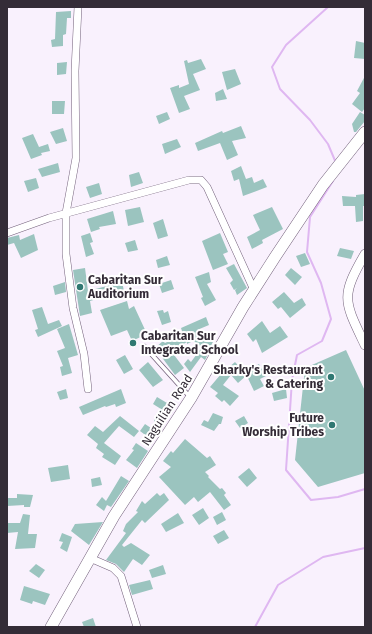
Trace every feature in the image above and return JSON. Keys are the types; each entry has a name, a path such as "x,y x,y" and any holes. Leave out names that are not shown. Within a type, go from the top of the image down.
{"highway":[{"name":"Naguilian Road","path":"51,627 90,558 144,469 191,398 254,290 332,173 365,132"}],"street":[{"path":"78,7 75,71 76,158 66,213 66,254 73,308 84,354 88,389"},
{"path":"7,233 66,213 189,180 201,180 207,187 254,290"},
{"path":"365,254 350,282 347,302 350,315 365,345"},
{"path":"90,558 113,568 121,576 137,627"}],"lane":[{"path":"144,346 186,396 191,398"}],"building":[{"path":"71,11 71,18 67,18 66,34 63,35 63,46 52,47 51,40 55,39 56,12"},
{"path":"356,41 365,43 365,59 354,58"},
{"path":"201,59 206,69 193,74 200,90 184,96 190,109 179,113 170,88 179,85 179,88 189,84 184,61 187,60 188,63"},
{"path":"67,62 66,74 57,75 57,63"},
{"path":"235,69 241,84 227,90 222,72"},
{"path":"365,76 365,108 362,112 352,104 360,93 357,91"},
{"path":"223,89 227,99 216,101 215,93"},
{"path":"52,101 65,101 64,114 52,114"},
{"path":"167,112 170,119 159,124 156,116"},
{"path":"360,112 365,115 365,121 356,132 354,132 352,124"},
{"path":"241,126 246,138 232,141 238,155 227,160 220,143 198,151 195,143 222,131 223,133"},
{"path":"63,128 67,141 56,144 50,132"},
{"path":"33,134 39,147 48,144 50,151 41,153 42,155 31,159 22,138"},
{"path":"177,139 181,147 165,154 162,144"},
{"path":"58,163 60,172 42,177 38,169"},
{"path":"241,166 246,179 252,177 254,183 263,179 267,187 243,196 239,179 234,181 231,171"},
{"path":"139,172 143,183 131,187 129,175"},
{"path":"36,178 39,188 28,192 24,181"},
{"path":"99,183 102,194 90,198 86,187"},
{"path":"365,194 363,221 356,222 355,206 343,206 342,196 356,197 356,195"},
{"path":"140,207 144,222 128,226 125,210"},
{"path":"272,207 283,229 262,240 263,243 252,249 247,237 260,230 253,215"},
{"path":"113,211 116,224 99,227 100,229 91,232 87,219"},
{"path":"163,219 168,236 158,239 153,223"},
{"path":"90,233 93,242 90,243 94,254 86,257 81,236"},
{"path":"220,233 228,252 223,254 228,264 213,270 202,241"},
{"path":"34,234 38,250 21,258 14,243 7,245 7,238 19,235 20,240"},
{"path":"135,240 138,250 128,252 125,243"},
{"path":"340,248 354,251 351,259 337,256"},
{"path":"305,253 310,264 301,267 296,256"},
{"path":"167,256 170,265 158,268 156,260"},
{"path":"234,264 247,288 237,295 235,290 237,288 234,290 230,283 233,280 226,268"},
{"path":"85,268 88,291 122,282 124,291 90,301 92,313 80,316 73,270"},
{"path":"291,268 302,277 295,285 285,275"},
{"path":"209,272 211,282 207,284 216,300 205,306 195,277"},
{"path":"171,280 174,289 162,293 159,284"},
{"path":"65,282 66,292 55,295 53,286"},
{"path":"284,292 294,303 302,298 306,305 290,318 281,307 278,309 272,302"},
{"path":"127,301 129,309 134,306 147,334 132,341 127,330 111,336 100,310"},
{"path":"42,307 48,324 59,320 62,326 38,337 35,330 38,329 32,310"},
{"path":"163,310 164,313 168,311 171,322 162,325 157,311"},
{"path":"206,317 209,325 197,330 214,340 205,360 201,357 190,372 184,364 188,359 191,362 202,347 193,341 187,344 187,342 171,351 184,368 175,375 155,348 163,341 165,343 183,334 181,328"},
{"path":"262,321 270,333 280,326 288,337 262,353 256,339 253,342 247,334"},
{"path":"69,324 78,355 68,358 72,373 62,376 60,367 63,366 57,351 65,348 57,329"},
{"name":"Future Worship Tribes","path":"346,350 365,391 365,473 318,487 295,460 305,368"},
{"path":"125,355 133,369 124,374 116,360"},
{"path":"148,362 163,380 153,387 139,370"},
{"path":"235,362 247,375 238,383 231,375 223,385 239,396 230,406 224,400 222,402 215,396 218,393 210,387 221,374"},
{"path":"259,364 266,376 260,379 264,386 254,391 245,372"},
{"path":"66,389 68,398 60,400 57,392"},
{"path":"121,389 126,403 116,407 115,404 105,406 83,415 79,407"},
{"path":"286,389 287,398 274,401 272,393"},
{"path":"157,397 172,406 162,426 154,421 161,409 153,404"},
{"path":"213,413 223,417 221,424 219,424 214,431 201,425 204,420 208,422"},
{"path":"120,416 139,431 134,437 119,426 104,443 121,456 115,465 102,457 104,454 96,448 98,444 87,435 95,426 103,432"},
{"path":"244,416 248,423 240,428 235,421"},
{"path":"145,424 154,430 148,437 140,431"},
{"path":"185,439 207,458 210,456 216,465 205,472 220,489 222,488 226,493 224,495 231,505 224,510 210,492 198,502 194,497 185,505 159,477 171,467 163,461 171,451 173,453"},
{"path":"136,443 148,451 137,468 126,460 134,450 132,449"},
{"path":"68,465 70,479 51,482 48,468"},
{"path":"249,468 257,478 247,487 238,477"},
{"path":"121,476 129,481 111,507 107,505 104,511 96,505 102,497 106,501"},
{"path":"100,477 102,485 92,487 91,479"},
{"path":"157,493 160,496 164,493 169,500 145,523 142,520 122,545 124,547 131,543 150,555 142,565 133,559 124,572 116,564 106,560 126,533 123,531 126,524 138,512 136,511 142,501 145,504"},
{"path":"17,494 33,495 30,507 24,507 24,505 7,506 7,498 17,498"},
{"path":"203,508 209,518 199,525 192,515"},
{"path":"222,512 226,520 217,525 213,517"},
{"path":"178,513 184,523 166,532 161,524"},
{"path":"23,514 30,515 28,534 37,534 35,548 15,549 18,532 7,533 7,523 20,523"},
{"path":"103,522 89,545 71,531 75,524"},
{"path":"224,530 229,538 218,544 213,536"},
{"path":"62,533 72,537 67,552 60,548 63,542 59,541"},
{"path":"36,564 45,570 39,578 29,571"},
{"path":"163,565 166,574 152,578 149,570"},
{"path":"150,580 153,589 132,595 129,585"},
{"path":"24,586 50,594 45,605 33,601 32,604 20,600"},
{"path":"93,618 96,627 84,627 82,622"}],"waterway":[{"path":"328,7 286,45 272,67 280,89 310,120 328,144 336,163"},
{"path":"333,181 310,217 307,252 321,283 331,319 322,341 297,355 292,380 286,470 311,500 338,497 365,489"},
{"path":"255,627 278,585 323,557 365,548"}],"place":[{"name":"Cabaritan Sur Auditorium","path":"80,287"},
{"name":"Cabaritan Sur Integrated School","path":"133,343"},
{"name":"Sharky's Restaurant & Catering","path":"331,377"},
{"name":"Future Worship Tribes","path":"332,425"}]}
